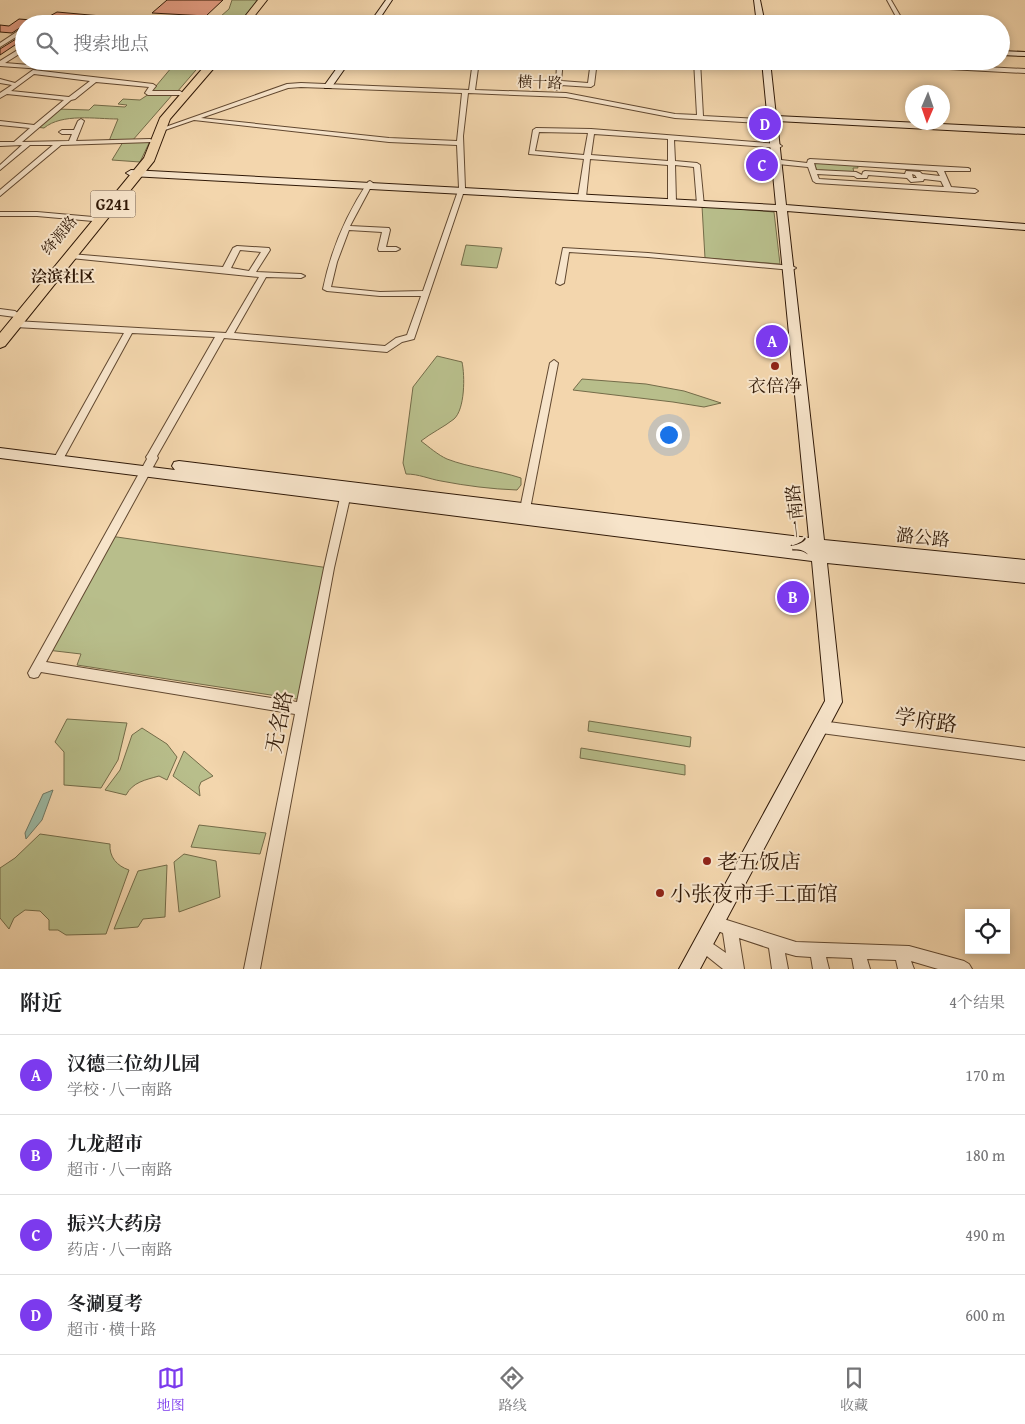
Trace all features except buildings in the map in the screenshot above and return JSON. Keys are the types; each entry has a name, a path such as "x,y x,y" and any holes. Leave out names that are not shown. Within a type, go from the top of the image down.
{"highway":[{"path":"250,15 263,0"},
{"path":"256,15 269,0"},
{"name":"绛源路","path":"0,332 15,319 71,256 136,171 158,118 201,70"},
{"name":"绛源路","path":"0,342 15,319 93,219 136,171 150,159 165,118 207,70"}],"main road":[{"path":"378,15 389,0"},
{"path":"758,0 760,15"},
{"path":"1010,51 1025,52"},
{"path":"328,86 340,70"},
{"name":"八一南路","path":"689,969 722,925 824,727 834,702 822,551 768,70"},
{"path":"774,118 905,121"},
{"path":"774,118 890,127 1025,131"},
{"path":"950,122 1025,127"},
{"path":"136,171 672,201 1025,226"},
{"path":"0,444 60,456"},
{"path":"0,453 150,462 822,551"},
{"path":"347,489 525,509 822,551"},
{"name":"潞公路","path":"822,551 1025,566"},
{"name":"潞公路","path":"822,551 1025,577"},
{"name":"八一南路","path":"696,969 705,946"}],"street":[{"path":"889,0 898,15"},
{"path":"0,45 15,33"},
{"path":"0,37 9,38"},
{"path":"0,64 15,54"},
{"path":"0,64 15,66"},
{"path":"0,312 15,319 387,349 399,340 410,337 462,189 460,143 474,70"},
{"path":"558,95 560,70"},
{"path":"559,83 591,85 593,70"},
{"path":"697,70 700,117"},
{"path":"1010,70 1025,71"},
{"path":"3,94 33,72 153,86 148,93 180,93"},
{"path":"15,144 95,80"},
{"path":"1,82 12,83"},
{"name":"横十路","path":"160,130 287,86 558,95 602,100 676,116 774,118"},
{"path":"3,94 69,99"},
{"path":"193,118 389,140 460,143"},
{"path":"72,142 81,121"},
{"path":"0,123 35,127"},
{"path":"701,203 697,165 531,153 536,130 591,131 778,145"},
{"path":"582,196 591,131"},
{"path":"62,132 76,132"},
{"path":"671,138 672,201"},
{"path":"0,144 134,141 148,146"},
{"path":"0,194 60,142"},
{"path":"0,168 28,144"},
{"path":"944,179 914,174 884,165 861,173 816,181 810,161 848,163 861,173 892,186 975,191"},
{"path":"779,162 812,169 861,173 914,174 940,169 968,170"},
{"path":"884,165 892,186"},
{"path":"940,169 948,189"},
{"path":"914,174 920,187"},
{"path":"369,184 347,228 329,277 327,290 372,294 425,293"},
{"path":"0,214 37,214 93,219"},
{"path":"347,228 386,230 382,249 396,249"},
{"path":"226,270 236,248 266,250 251,274"},
{"path":"560,283 566,250 648,255 790,268"},
{"path":"71,256 251,274 301,276"},
{"path":"264,274 225,335 150,462 36,669 302,709"},
{"path":"60,456 130,329"},
{"path":"525,509 554,363"},
{"name":"无名路","path":"252,969 329,568 347,489"},
{"name":"学府路","path":"824,727 1025,754"},
{"path":"722,925 796,949 909,953 958,968"},
{"path":"722,925 735,969"},
{"path":"776,942 780,969"},
{"path":"705,946 735,969"},
{"path":"817,950 821,969"},
{"path":"857,951 862,969"},
{"path":"901,953 906,969"}],"green space":[{"path":"232,0 261,0 249,15 222,15 229,9"},
{"path":"169,70 196,70 177,92 151,92"},
{"path":"149,94 173,94 132,141 150,141 140,162 112,160 123,142 109,141 118,119 70,119 51,123 44,128 35,127 57,109 89,110 94,105 125,107 127,105 118,104 123,99 140,100"},
{"path":"814,162 857,164 858,168 853,168 854,173 817,171"},
{"path":"702,206 774,212 780,264 705,258"},
{"path":"466,245 502,248 497,268 461,265"},
{"path":"437,356 462,362 464,384 462,400 458,414 454,419 421,441 447,459 521,478 521,485 517,490 470,486 406,474 403,463 413,387"},
{"path":"582,379 646,384 684,391 721,403 704,407 573,390"},
{"path":"110,536 329,568 303,700 77,665 81,654 47,650"},
{"path":"67,719 127,723 118,760 101,788 64,785 64,752 55,742"},
{"path":"589,721 691,737 690,747 588,731"},
{"path":"142,728 167,744 177,757 167,780 159,776 144,780 132,787 126,795 105,790 120,770 132,735"},
{"path":"581,748 685,765 685,775 580,758"},
{"path":"184,751 213,776 201,782 199,787 200,796 173,776"},
{"path":"199,825 266,833 260,854 191,847"},
{"path":"40,834 110,844 112,857 121,866 129,870 106,934 66,935 58,930 49,930 49,920 40,911 25,910 14,918 9,929 0,918 0,868 15,858"},
{"path":"184,854 216,861 220,897 179,912 174,862"},
{"path":"167,865 165,917 143,919 138,927 114,929 138,871"}],"shaded area":[{"path":"53,790 42,820 26,839 25,833 43,794"}],"place":[{"name":"冬涮夏考","path":"765,124"},
{"name":"振兴大药房","path":"762,165"},
{"name":"汉德三位幼儿园","path":"772,341"},
{"name":"衣倍净","path":"775,366"},
{"name":"九龙超市","path":"793,597"},
{"name":"老五饭店","path":"707,861"},
{"name":"小张夜市手工面馆","path":"660,893"}],"district":[{"name":"浍滨社区","path":"63,276"}]}
